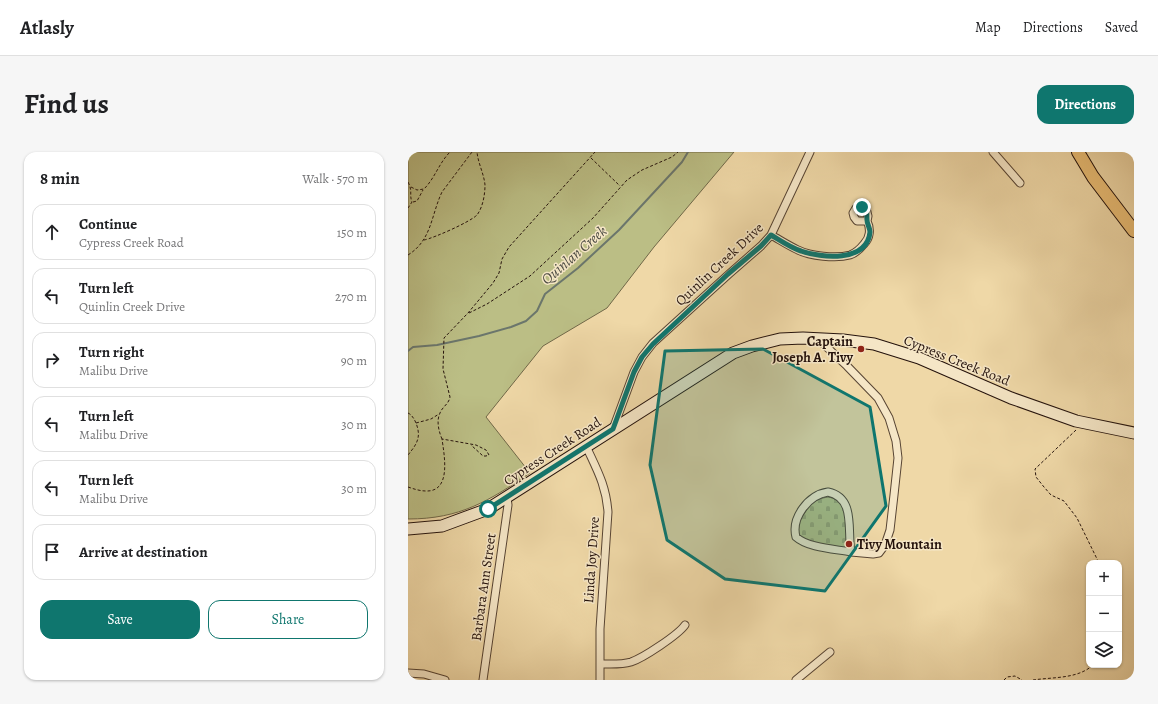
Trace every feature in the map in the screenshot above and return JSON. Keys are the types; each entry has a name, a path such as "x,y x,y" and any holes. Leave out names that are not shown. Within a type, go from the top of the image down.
{"main road":[{"path":"1078,152 1093,177 1134,231"},
{"name":"Cypress Creek Road","path":"408,531 435,528 454,523 488,509 733,353 752,346 780,339 817,338 874,344 919,358 1011,398 1084,423 1134,433"}],"street":[{"name":"Quinlin Creek Drive","path":"613,429 634,372 649,348 761,246 771,235 810,152"},
{"path":"993,152 1020,183"},
{"path":"771,235 799,251 814,255 851,255 860,249 867,241 870,232 867,221"},
{"path":"817,338 848,366 878,398 889,418 896,441 898,458 890,530 885,545 879,553 873,554 851,552 811,545 800,541 796,538 795,526 798,518 808,502 815,496 828,492 839,496 848,508 849,541 851,552"},
{"name":"Linda Joy Drive","path":"586,446 602,480 607,498 608,512 600,628 600,680"},
{"name":"Barbara Ann Street","path":"483,680 508,505 507,498"},
{"path":"600,664 623,663 637,660 677,635 685,625"},
{"path":"796,680 830,652"},
{"path":"408,673 424,674 445,680"}],"path":[{"path":"408,208 412,202 417,201 434,176 442,160 450,152"},
{"path":"408,255 418,248 429,232 442,192 472,152"},
{"path":"424,240 456,226 477,214 483,201 485,184 477,152"},
{"path":"415,423 431,419 440,413 449,401 450,397 443,369 444,338 468,313 496,278 502,259 509,247 595,152"},
{"path":"468,313 487,304 530,276 588,223 627,180 642,170 672,157 678,152"},
{"path":"590,158 621,186"},
{"path":"408,182 411,188 412,202"},
{"path":"411,188 417,190 424,189"},
{"path":"408,413 412,414 418,433 418,439 408,455"},
{"path":"408,487 432,491 440,486 443,480 445,469 442,439 439,428 440,413"},
{"path":"1084,423 1056,447 1034,469 1036,477 1051,495 1064,501 1077,518 1098,560"},
{"path":"442,439 476,445 486,450 488,455 483,456 471,445"},
{"path":"1033,680 1068,676 1088,668"},
{"path":"1004,680 1006,677 1015,676 1022,680"}],"highlighted area":[{"path":"763,349 870,407 886,506 825,591 725,579 667,540 650,465 665,351"}],"green space":[{"path":"408,152 734,152 654,247 607,308 543,346 486,417 530,473 487,500 459,512 443,516 408,519"},
{"path":"828,497 837,500 844,507 847,521 848,549 812,543 802,538 799,534 798,525 807,510 813,503 822,498"}],"waterway":[{"name":"Quinlan Creek","path":"408,351 413,347 437,345 479,336 526,321 537,311 545,294 578,268 619,230 682,162 688,152"}],"place":[{"name":"Captain Joseph A. Tivy","path":"861,349"},
{"name":"Tivy Mountain","path":"849,544"}],"route":[{"path":"488,509 613,429 634,372 642,357 653,344 728,274 761,246 771,235 799,251 814,255 851,255 860,249 867,241 870,232 866,208 862,207"}]}
